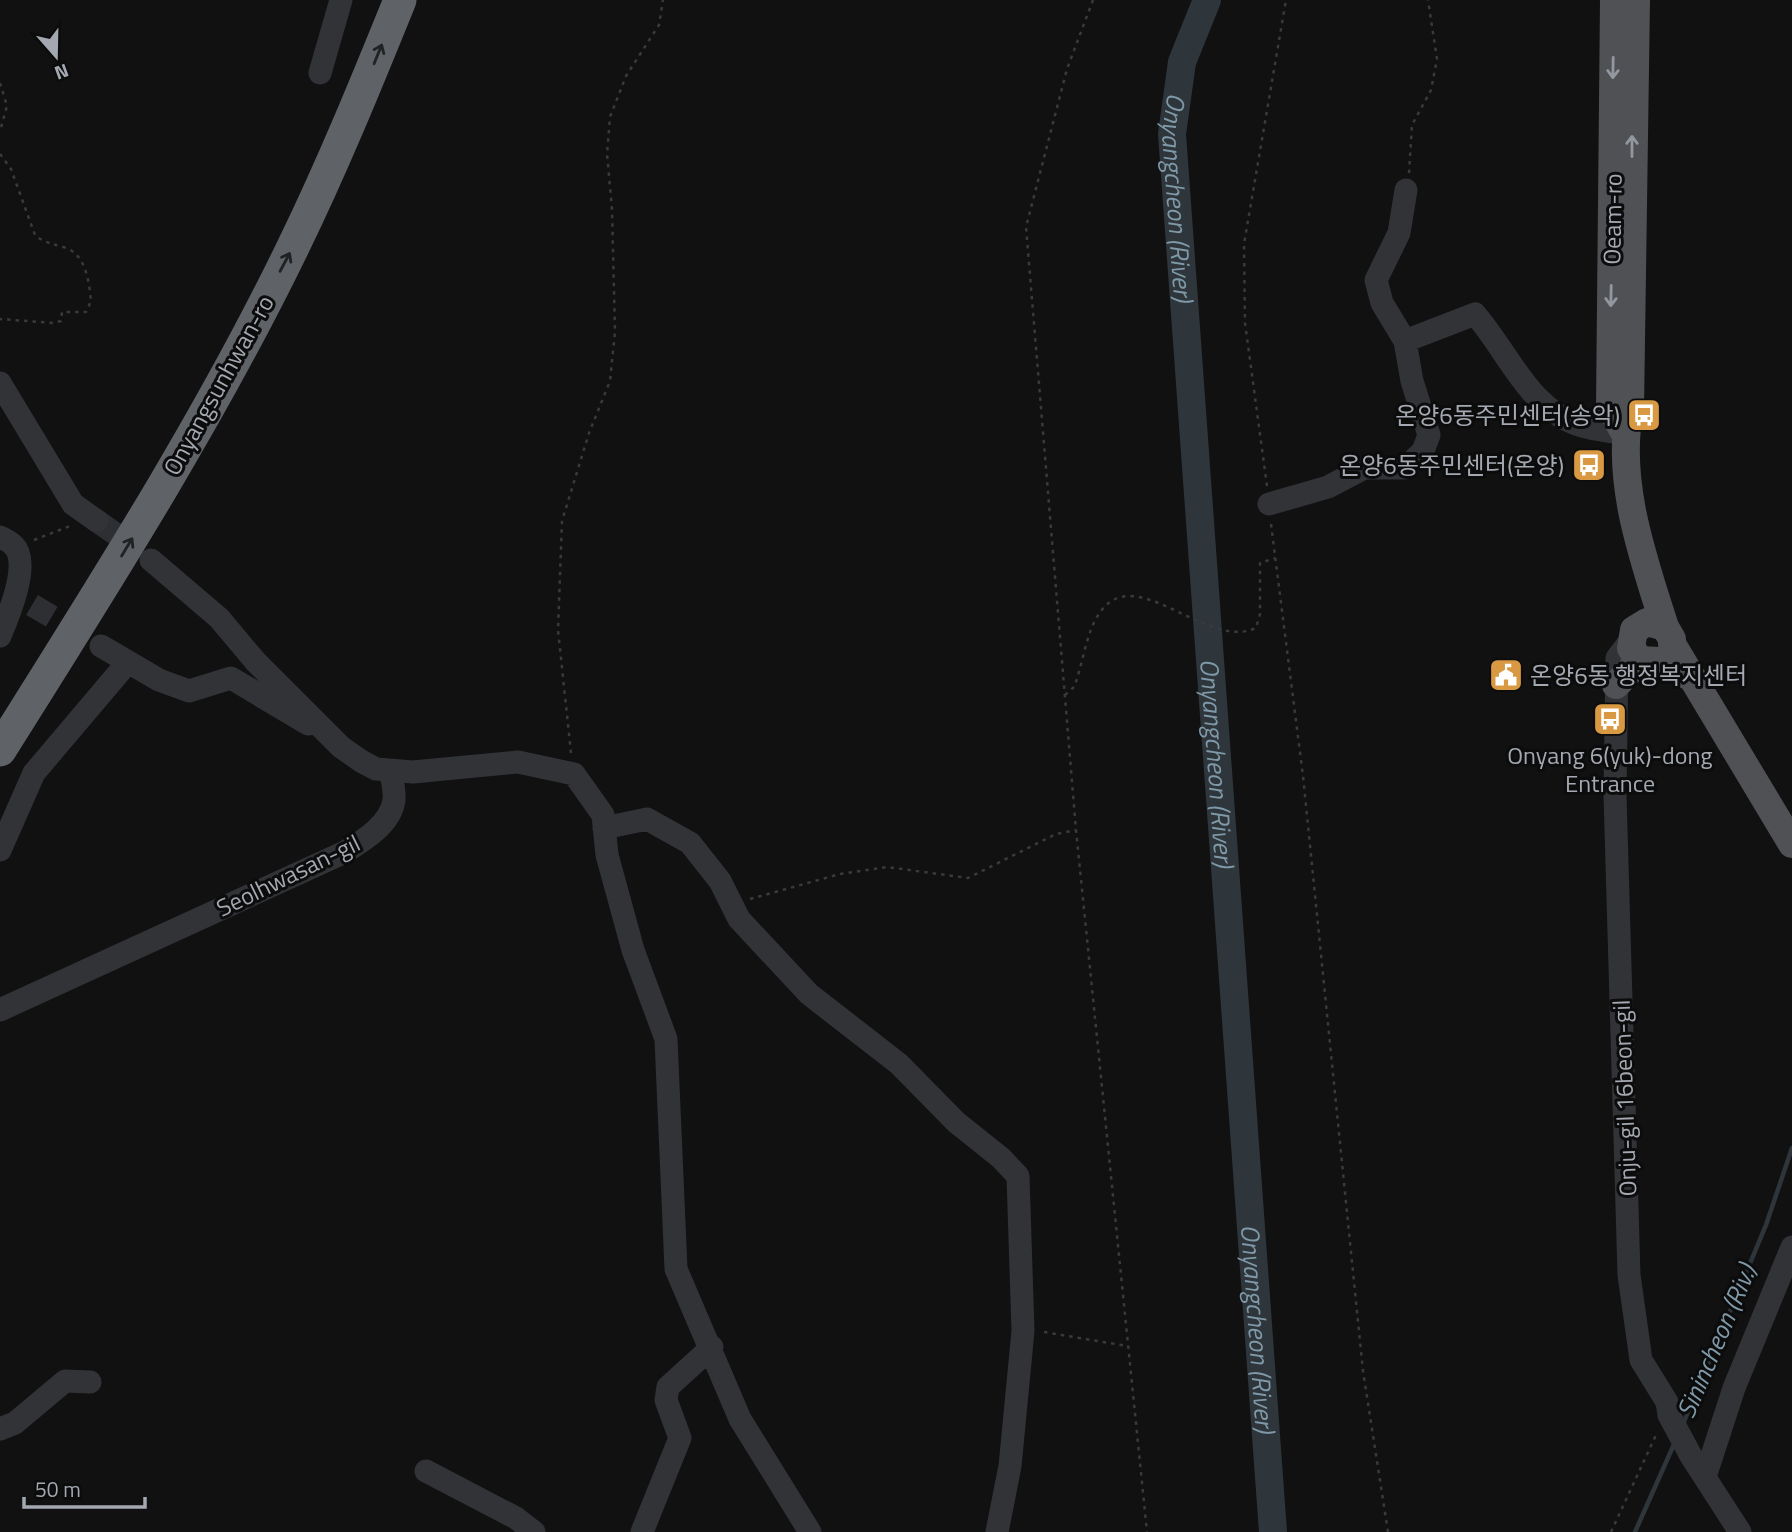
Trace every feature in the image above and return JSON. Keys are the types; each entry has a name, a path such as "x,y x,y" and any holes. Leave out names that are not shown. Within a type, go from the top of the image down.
{"highway":[{"name":"Onyangsunhwan-ro","path":"0,709 123,511 204,366 270,241 335,101 376,0"},
{"name":"Onyangsunhwan-ro","path":"0,750 142,523 218,387 292,248 356,109 400,0"}],"main road":[{"name":"Oeam-ro","path":"1614,0 1610,407 1625,434"},
{"name":"Oeam-ro","path":"1636,0 1630,408 1625,434 1650,644"},
{"path":"1616,685 1650,644 1692,678 1792,844"}],"street":[{"path":"320,73 341,0"},
{"path":"1269,504 1328,487 1364,468 1405,468 1423,451 1429,435 1412,381 1405,341 1382,303 1376,280 1399,233 1406,190"},
{"path":"1405,341 1475,314 1497,340 1531,394 1551,411 1581,426 1625,434"},
{"path":"0,383 74,504 93,517"},
{"path":"0,537 15,547 18,553 24,599 0,636"},
{"path":"151,559 219,618 256,662 327,733 361,761 391,772 518,762 574,774 603,815 607,855 633,950 666,1039 676,1269 740,1419 810,1532"},
{"path":"101,646 159,680 189,691 231,678 297,720 327,733"},
{"path":"0,850 34,773 128,662"},
{"name":"Onju-gil 16beon-gil","path":"1616,685 1615,795 1629,1275 1640,1360 1691,1456 1740,1532"},
{"name":"Seolhwasan-gil","path":"0,1010 345,852 369,838 386,819 394,801 391,772"},
{"path":"604,828 646,819 690,843 720,881 739,919 809,994 899,1065 956,1122 1001,1158 1018,1176 1023,1331 1010,1466 997,1532"},
{"path":"1704,1477 1734,1388 1792,1247"},
{"path":"642,1532 680,1438 666,1400 668,1387 710,1348"},
{"path":"0,1429 15,1423 65,1381 90,1382"},
{"path":"426,1471 516,1518 534,1532"}],"path":[{"path":"574,774 558,630 562,521 589,433 610,381 615,332 612,209 607,154 610,117 626,76 659,26 663,0"},
{"path":"1093,0 1067,69 1026,227 1076,830 1146,1532"},
{"path":"1286,0 1244,244 1245,323 1303,776 1363,1371 1388,1532"},
{"path":"1406,190 1412,125 1431,90 1437,59 1429,0"},
{"path":"0,83 7,106 0,131"},
{"path":"0,154 11,169 35,235 42,241 70,249 82,262 91,301 86,312 62,312 61,321 53,323 0,319"},
{"path":"18,553 36,538 93,517"},
{"path":"1065,695 1074,688 1100,611 1114,599 1137,597 1164,603 1219,631 1237,634 1256,628 1260,614 1260,563 1275,558"},
{"path":"729,900 756,898 840,873 887,867 968,878 1056,834 1076,830"},
{"path":"1023,1331 1128,1346"},
{"path":"1611,1532 1668,1409"}],"waterway":[{"name":"Onyangcheon (River)","path":"1207,0 1182,62 1172,134 1273,1532"},
{"name":"Sinincheon (Riv.)","path":"1683,1424 1766,1225 1792,1148"},
{"name":"Sinincheon (Riv.)","path":"1635,1532 1675,1442"}],"tunnel":[{"path":"97,521 140,551"},
{"path":"32,605 86,637"}],"place":[{"name":"온양6동주민센터(송악)","path":"1644,415"},
{"name":"온양6동주민센터(온양)","path":"1589,465"},
{"name":"온양6동 행정복지센터","path":"1506,675"},
{"name":"Onyang 6(yuk)-dong Entrance","path":"1610,719"}]}
